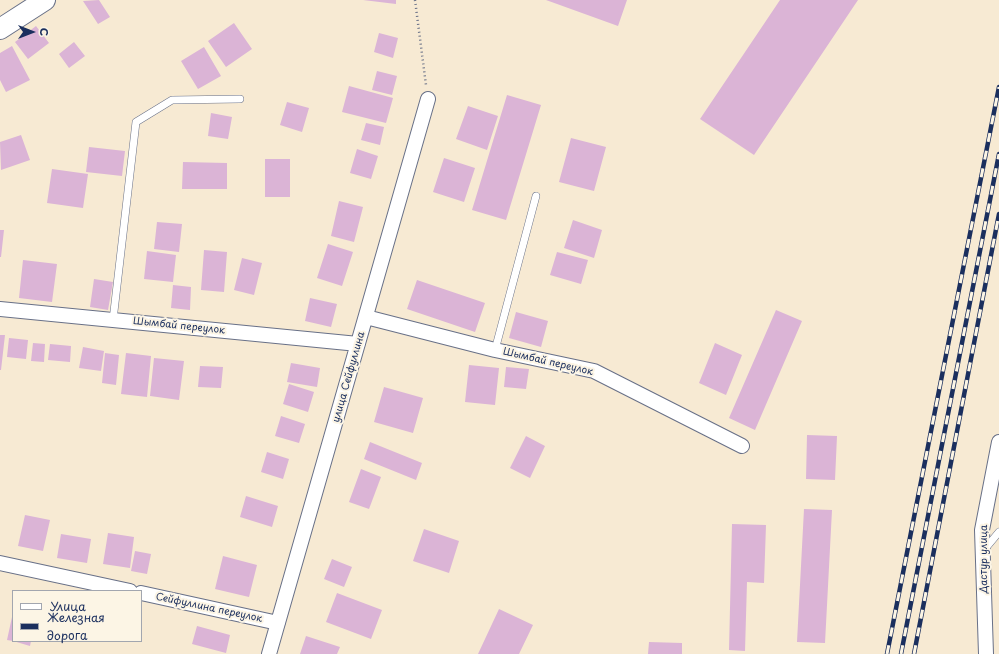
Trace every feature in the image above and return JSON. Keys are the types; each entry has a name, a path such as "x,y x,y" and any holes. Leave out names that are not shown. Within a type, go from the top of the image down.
{"main road":[{"path":"0,29 45,0"}],"street":[{"name":"улица Сейфуллина","path":"269,654 428,99"},
{"name":"Шымбай переулок","path":"0,309 358,344"},
{"name":"Шымбай переулок","path":"366,317 495,350 594,371 742,446"},
{"name":"Дастур улица","path":"986,654 982,530 999,442"},
{"path":"0,563 125,590"},
{"name":"Сейфуллина переулок","path":"142,593 278,622"}],"lane":[{"path":"113,320 136,122 172,100 240,99"},
{"path":"495,350 536,196"},
{"path":"983,552 999,532"}],"path":[{"path":"416,0 428,99"}],"building":[{"path":"99,0 110,17 98,24 83,1"},
{"path":"363,0 396,0 396,4"},
{"path":"546,0 627,0 618,26"},
{"path":"780,0 858,0 754,155 700,119"},
{"path":"234,23 252,49 226,67 208,41"},
{"path":"36,26 49,43 28,59 15,42"},
{"path":"379,33 398,38 393,58 374,52"},
{"path":"74,42 85,56 69,68 59,54"},
{"path":"12,46 30,80 6,92 0,80 0,53"},
{"path":"204,47 221,76 198,89 181,61"},
{"path":"377,71 397,76 392,95 372,90"},
{"path":"349,86 393,98 386,123 342,112"},
{"path":"507,95 541,105 506,220 472,210"},
{"path":"287,102 309,108 302,132 280,125"},
{"path":"468,106 498,116 487,150 456,139"},
{"path":"211,113 232,117 228,139 208,136"},
{"path":"366,123 384,127 380,145 361,140"},
{"path":"21,135 30,160 1,170 0,142"},
{"path":"571,138 606,147 594,191 559,182"},
{"path":"89,147 125,151 122,176 86,172"},
{"path":"357,149 378,156 371,179 350,173"},
{"path":"444,158 475,168 464,202 433,192"},
{"path":"265,159 290,159 290,197 265,197"},
{"path":"183,162 227,163 227,189 182,189"},
{"path":"52,169 88,174 83,208 47,203"},
{"path":"339,201 363,207 354,242 331,236"},
{"path":"573,220 602,230 594,258 564,248"},
{"path":"157,222 182,224 179,252 154,249"},
{"path":"0,230 4,230 1,257 0,257"},
{"path":"328,244 353,252 342,286 317,278"},
{"path":"204,250 227,252 224,292 201,290"},
{"path":"147,251 176,255 173,282 144,279"},
{"path":"557,252 588,260 581,284 550,275"},
{"path":"242,258 262,263 254,295 234,290"},
{"path":"23,260 57,264 52,302 19,298"},
{"path":"94,279 113,282 108,310 90,307"},
{"path":"417,280 485,303 475,332 407,309"},
{"path":"173,285 191,287 190,310 171,308"},
{"path":"310,298 337,304 331,327 305,321"},
{"path":"776,310 802,321 755,430 729,418"},
{"path":"516,312 548,321 541,347 509,338"},
{"path":"0,335 5,335 1,370 0,370"},
{"path":"9,338 28,340 26,359 7,357"},
{"path":"33,343 45,344 44,362 31,361"},
{"path":"715,343 742,355 726,395 699,383"},
{"path":"50,344 71,346 70,362 48,360"},
{"path":"83,347 104,351 101,371 79,368"},
{"path":"105,353 119,355 116,385 102,383"},
{"path":"126,353 151,356 147,397 121,394"},
{"path":"154,358 184,361 179,400 150,396"},
{"path":"291,363 320,368 317,387 287,382"},
{"path":"469,365 499,368 495,405 465,402"},
{"path":"200,366 223,367 221,388 198,387"},
{"path":"506,367 529,369 526,389 504,387"},
{"path":"289,384 314,392 308,412 283,404"},
{"path":"384,387 423,398 413,433 374,422"},
{"path":"281,416 305,424 299,443 275,436"},
{"path":"807,435 837,436 835,480 806,479"},
{"path":"526,436 545,446 530,478 510,468"},
{"path":"370,442 422,463 416,480 364,459"},
{"path":"267,452 289,459 283,479 261,472"},
{"path":"361,469 381,477 369,509 349,502"},
{"path":"246,496 278,506 272,527 240,517"},
{"path":"804,509 832,510 825,643 797,642"},
{"path":"25,515 50,520 43,551 18,546"},
{"path":"732,524 766,525 764,583 747,582 745,651 729,650"},
{"path":"424,529 459,541 449,573 413,561"},
{"path":"108,533 134,537 130,568 103,564"},
{"path":"61,534 91,539 87,563 57,558"},
{"path":"135,551 151,554 147,574 131,571"},
{"path":"223,556 257,565 249,597 215,589"},
{"path":"332,559 352,567 344,587 324,579"},
{"path":"337,593 382,610 371,639 326,622"},
{"path":"499,609 533,625 519,654 478,654"},
{"path":"12,617 12,641 7,640"},
{"path":"197,626 230,635 226,653 192,644"},
{"path":"306,636 340,647 337,654 300,654"},
{"path":"16,642 31,642 30,646"},
{"path":"649,642 682,643 682,654 648,654"}],"railway":[{"path":"887,654 999,87"},
{"path":"901,654 999,154"},
{"path":"914,654 999,214"}]}
